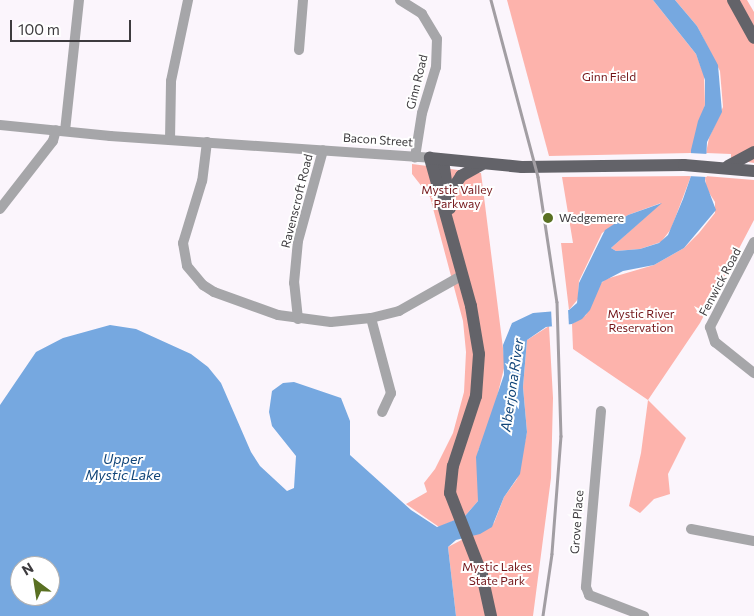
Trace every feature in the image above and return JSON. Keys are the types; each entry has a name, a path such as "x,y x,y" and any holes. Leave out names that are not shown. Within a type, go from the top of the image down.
{"main road":[{"path":"733,0 754,36"},
{"path":"725,167 754,152"},
{"path":"436,159 449,196 451,227"},
{"path":"436,159 476,327 478,374 471,417 451,478 451,496 458,518 482,575 491,616"},
{"name":"Bacon Street","path":"436,159 484,165 539,168 684,165 725,167 754,171"},
{"path":"449,196 461,176 484,165"}],"street":[{"path":"0,208 61,131 79,0"},
{"path":"170,140 171,81 188,0"},
{"path":"299,50 303,0"},
{"name":"Ginn Road","path":"400,0 422,14 433,28 438,46 436,67 422,113 415,157"},
{"name":"Bacon Street","path":"0,125 170,140 436,159"},
{"path":"207,142 202,180 185,229 183,249 187,266 203,285 214,292 257,310 298,319 331,322 371,318 426,298 463,275"},
{"name":"Ravenscroft Road","path":"298,319 294,283 298,241 323,150"},
{"name":"Fenwick Road","path":"754,242 710,327 715,342 754,373"},
{"path":"371,318 391,393 382,412"},
{"name":"Grove Place","path":"601,411 586,587 589,595 622,613 644,616"},
{"path":"691,529 754,541"}],"green space":[{"name":"Ginn Field","path":"507,0 653,0 696,54 704,75 705,105 691,153 549,156"},
{"path":"675,0 747,0 754,12 754,163 731,159 731,154 706,153 709,138 723,107 720,71 697,26"},
{"name":"Mystic Valley Parkway","path":"412,164 481,173 505,364 491,422 478,451 478,501 465,516 439,527 406,504 427,492 424,483 435,469 453,433 464,392 466,352 463,321 430,197 412,174"},
{"path":"691,176 671,229 661,242 640,249 616,251 611,248 661,203 628,215 602,233 579,281 578,299 569,310 561,243 573,243 562,177"},
{"name":"Mystic River Reservation","path":"705,176 754,180 754,220 700,323 648,400 573,349 572,324 586,315 599,285 606,279 654,265 684,248 699,233 715,213 715,202 706,188"},
{"name":"Mystic Lakes State Park","path":"549,326 553,398 551,478 533,616 456,616 448,547 494,523 504,497 517,479 527,432 523,387 527,340"},
{"path":"648,400 686,438 668,474 670,494 654,499 640,513 629,506 641,453"}],"water":[{"name":"Upper Mystic Lake","path":"653,0 675,0 697,26 718,65 722,112 707,142 705,181 716,210 684,248 654,265 623,271 602,282 590,310 582,319 572,324 546,327 527,340 523,387 527,432 520,474 504,497 492,527 480,534 456,540 448,547 456,616 0,616 0,405 36,352 63,338 110,325 136,329 191,354 208,367 221,383 251,452 260,466 287,491 294,488 296,456 272,426 269,412 272,391 283,383 294,382 341,398 350,421 350,455 411,510 437,527 465,516 478,501 476,457 504,375 503,345 512,323 533,313 569,310 577,303 579,283 605,230 628,215 662,203 611,248 616,251 640,249 659,243 668,235 691,176 691,150 698,121 705,105 705,80 696,54"}],"pier":[{"path":"689,153 708,154 707,177 688,176"},
{"path":"568,308 569,326 552,327 551,309"}],"railway":[{"path":"491,0 538,177 557,302 561,436 552,554 543,616"}],"place":[{"name":"Wedgemere","path":"548,218"}],"water label":[{"name":"Aberjona River","path":"512,385"}]}
